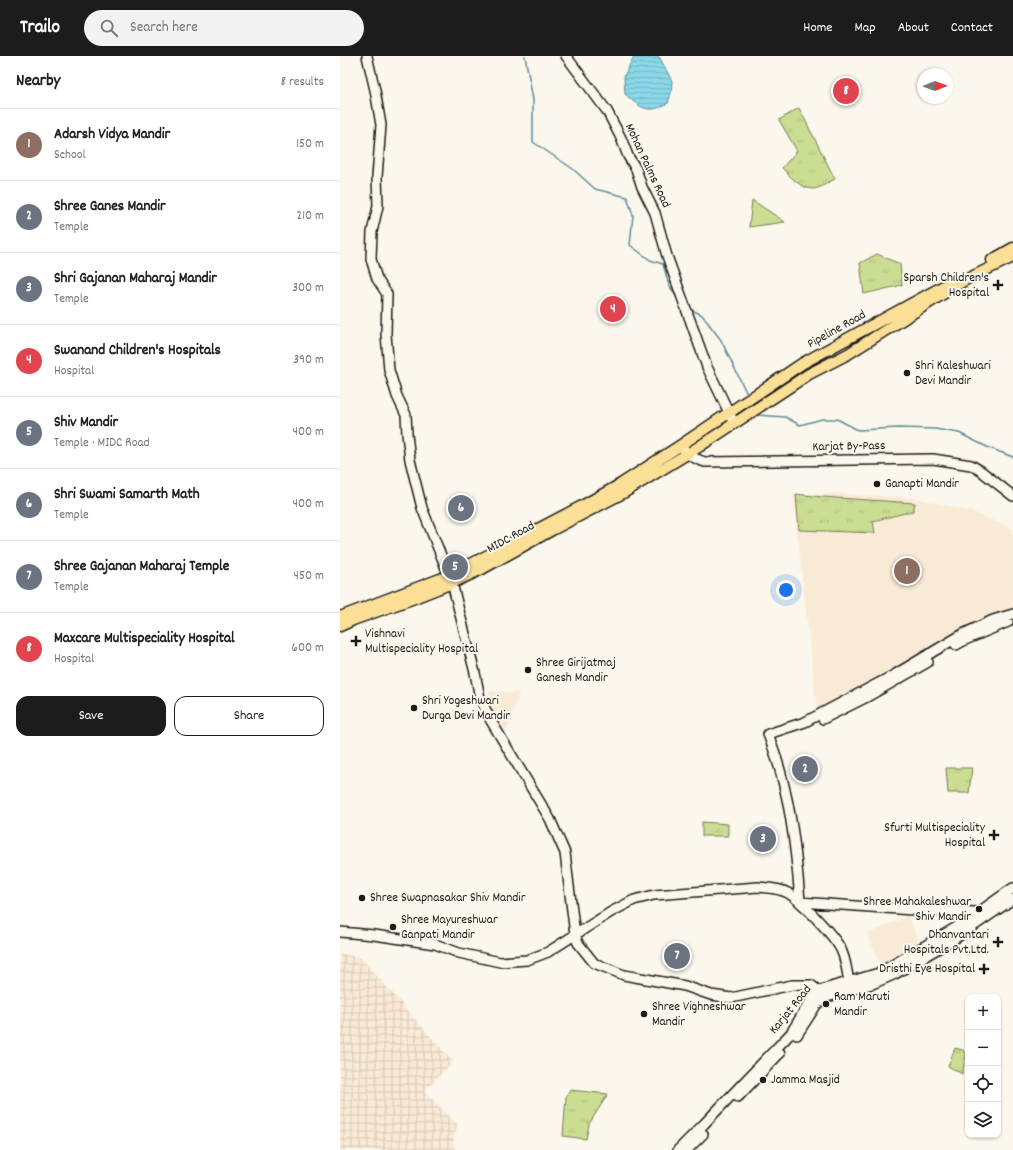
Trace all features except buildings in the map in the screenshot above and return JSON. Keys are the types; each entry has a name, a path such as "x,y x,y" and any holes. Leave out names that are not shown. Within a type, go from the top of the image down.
{"main road":[{"name":"Pipeline Road","path":"684,450 728,414 803,364 1013,248"},
{"name":"Pipeline Road","path":"684,450 734,423 809,374 848,354 965,280 1013,257"},
{"name":"MIDC Road","path":"340,626 409,600 626,492 684,450"},
{"name":"MIDC Road","path":"340,617 450,580"}],"street":[{"path":"368,56 381,124 377,177 378,206 372,232 371,259 377,279 387,294 386,334 389,370 397,396 406,415 410,460 422,508 450,580 475,673 480,698 491,721 550,819 565,853 575,935 578,943 594,963 624,975 685,986 711,996 731,998 792,985 811,985 824,994"},
{"name":"Mohan Palms Road","path":"566,56 607,111 621,138 628,156 636,169 642,188 655,213 667,256 681,298 694,329 706,367 728,414"},
{"path":"728,414 734,423"},
{"name":"Karjat By-Pass","path":"684,450 695,459 705,462 933,459 971,465 1013,496"},
{"path":"769,736 805,722 894,675 963,634 993,620 1013,614"},
{"path":"769,736 825,718 841,711 965,640 1013,620"},
{"path":"769,736 774,746 788,802 797,860 800,902"},
{"path":"340,932 374,935 436,944 459,954 500,962 527,960 548,952 611,912 634,900 654,895 758,886 787,892 800,902 837,941 844,958 849,982"},
{"name":"Karjat Road","path":"824,994 872,984 895,974 959,936 1013,888"},
{"name":"Karjat Road","path":"678,1150 796,1037 824,994 824,989 879,973 962,924 1013,899"},
{"path":"800,902 926,911 979,917"},
{"name":"Karjat Road","path":"687,1150 742,1089"}],"shaded area":[{"path":"793,494 839,494 915,498 973,512 1013,529 1013,612 817,710"},
{"path":"490,691 519,693 504,739 484,707"},
{"path":"908,916 920,943 880,963 867,934"},
{"path":"340,953 361,958 453,1062 424,1091 457,1124 453,1146 456,1150 340,1150"}],"green space":[{"path":"799,108 835,179 815,189 799,184 782,168 797,151 779,120"},
{"path":"752,200 785,222 749,227"},
{"path":"877,254 900,264 902,285 864,294 860,263"},
{"path":"796,494 915,503 913,511 873,521 875,533 799,530"},
{"path":"946,768 972,768 969,793 948,793"},
{"path":"702,822 728,824 728,836 702,836"},
{"path":"955,1048 963,1050 965,1053 965,1060 962,1074 948,1066"},
{"path":"570,1090 608,1094 589,1124 586,1139 563,1136 566,1097"}],"water":[{"path":"634,56 657,56 660,58 672,81 668,103 655,109 645,108 635,103 625,94 624,76"}],"waterway":[{"path":"525,56 533,100 533,142 573,169 595,189 627,197 633,215 630,245 650,260 663,264 669,285 679,301"},
{"path":"690,309 702,315 721,340 747,394"},
{"path":"756,415 785,417 800,425 822,419 837,419 858,430 899,428 935,429 959,433 987,447 1013,457"}],"place":[{"name":"Maxcare Multispeciality Hospital","path":"846,91"},
{"name":"Sparsh Children's Hospital","path":"998,285"},
{"name":"Swanand Children's Hospitals","path":"613,309"},
{"name":"Shri Kaleshwari Devi Mandir","path":"907,373"},
{"name":"Ganapti Mandir","path":"877,484"},
{"name":"Shri Swami Samarth Math","path":"461,508"},
{"name":"Shiv Mandir","path":"455,567"},
{"name":"Adarsh Vidya Mandir","path":"907,571"},
{"name":"Vishnavi Multispeciality Hospital","path":"356,641"},
{"name":"Shree Girijatmaj Ganesh Mandir","path":"528,670"},
{"name":"Shri Yogeshwari Durga Devi Mandir","path":"414,708"},
{"name":"Shree Ganes Mandir","path":"805,769"},
{"name":"Sfurti Multispeciality Hospital","path":"994,835"},
{"name":"Shri Gajanan Maharaj Mandir","path":"763,839"},
{"name":"Shree Swapnasakar Shiv Mandir","path":"362,898"},
{"name":"Shree Mahakaleshwar Shiv Mandir","path":"979,909"},
{"name":"Shree Mayureshwar Ganpati Mandir","path":"393,927"},
{"name":"Dhanvantari Hospitals Pvt.Ltd.","path":"998,942"},
{"name":"Shree Gajanan Maharaj Temple","path":"677,956"},
{"name":"Dristhi Eye Hospital","path":"984,969"},
{"name":"Ram Maruti Mandir","path":"826,1004"},
{"name":"Shree Vighneshwar Mandir","path":"644,1014"},
{"name":"Jamma Masjid","path":"763,1080"}]}
